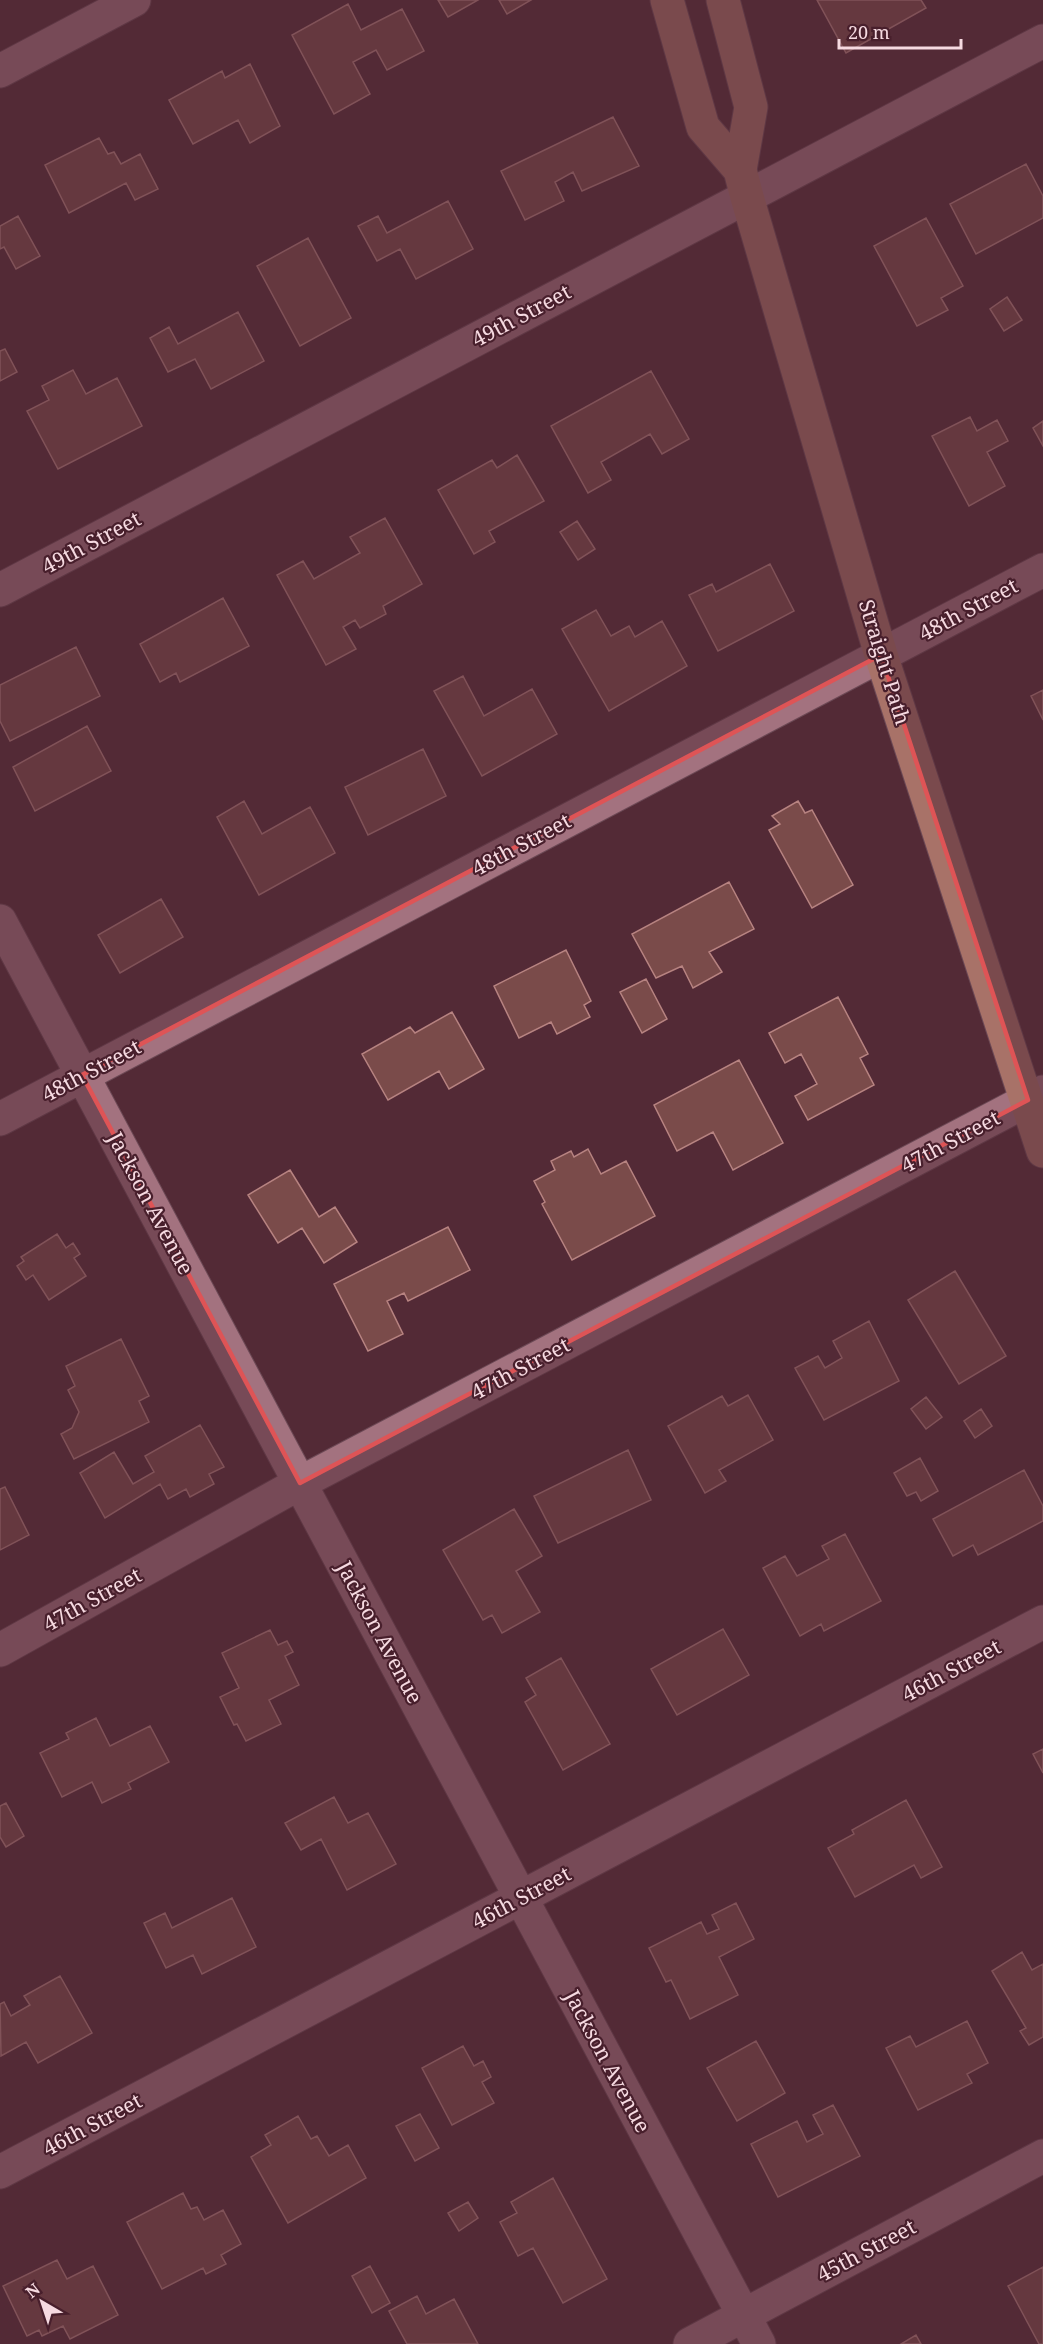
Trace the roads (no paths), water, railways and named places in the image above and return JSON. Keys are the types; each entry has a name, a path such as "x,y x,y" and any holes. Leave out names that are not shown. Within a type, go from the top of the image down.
{"main road":[{"name":"Straight Path","path":"667,0 703,128 743,183 881,655 1035,1096 1043,1151"},
{"name":"Straight Path","path":"723,0 751,107 743,183"}],"street":[{"path":"0,71 134,0"},
{"name":"49th Street","path":"0,590 743,183 1043,41"},
{"name":"48th Street","path":"0,1119 1043,570"},
{"name":"Jackson Avenue","path":"0,921 759,2344"},
{"name":"47th Street","path":"0,1650 300,1483 1035,1096"},
{"name":"46th Street","path":"0,2172 1043,1622"},
{"name":"45th Street","path":"690,2344 1043,2156"}]}
